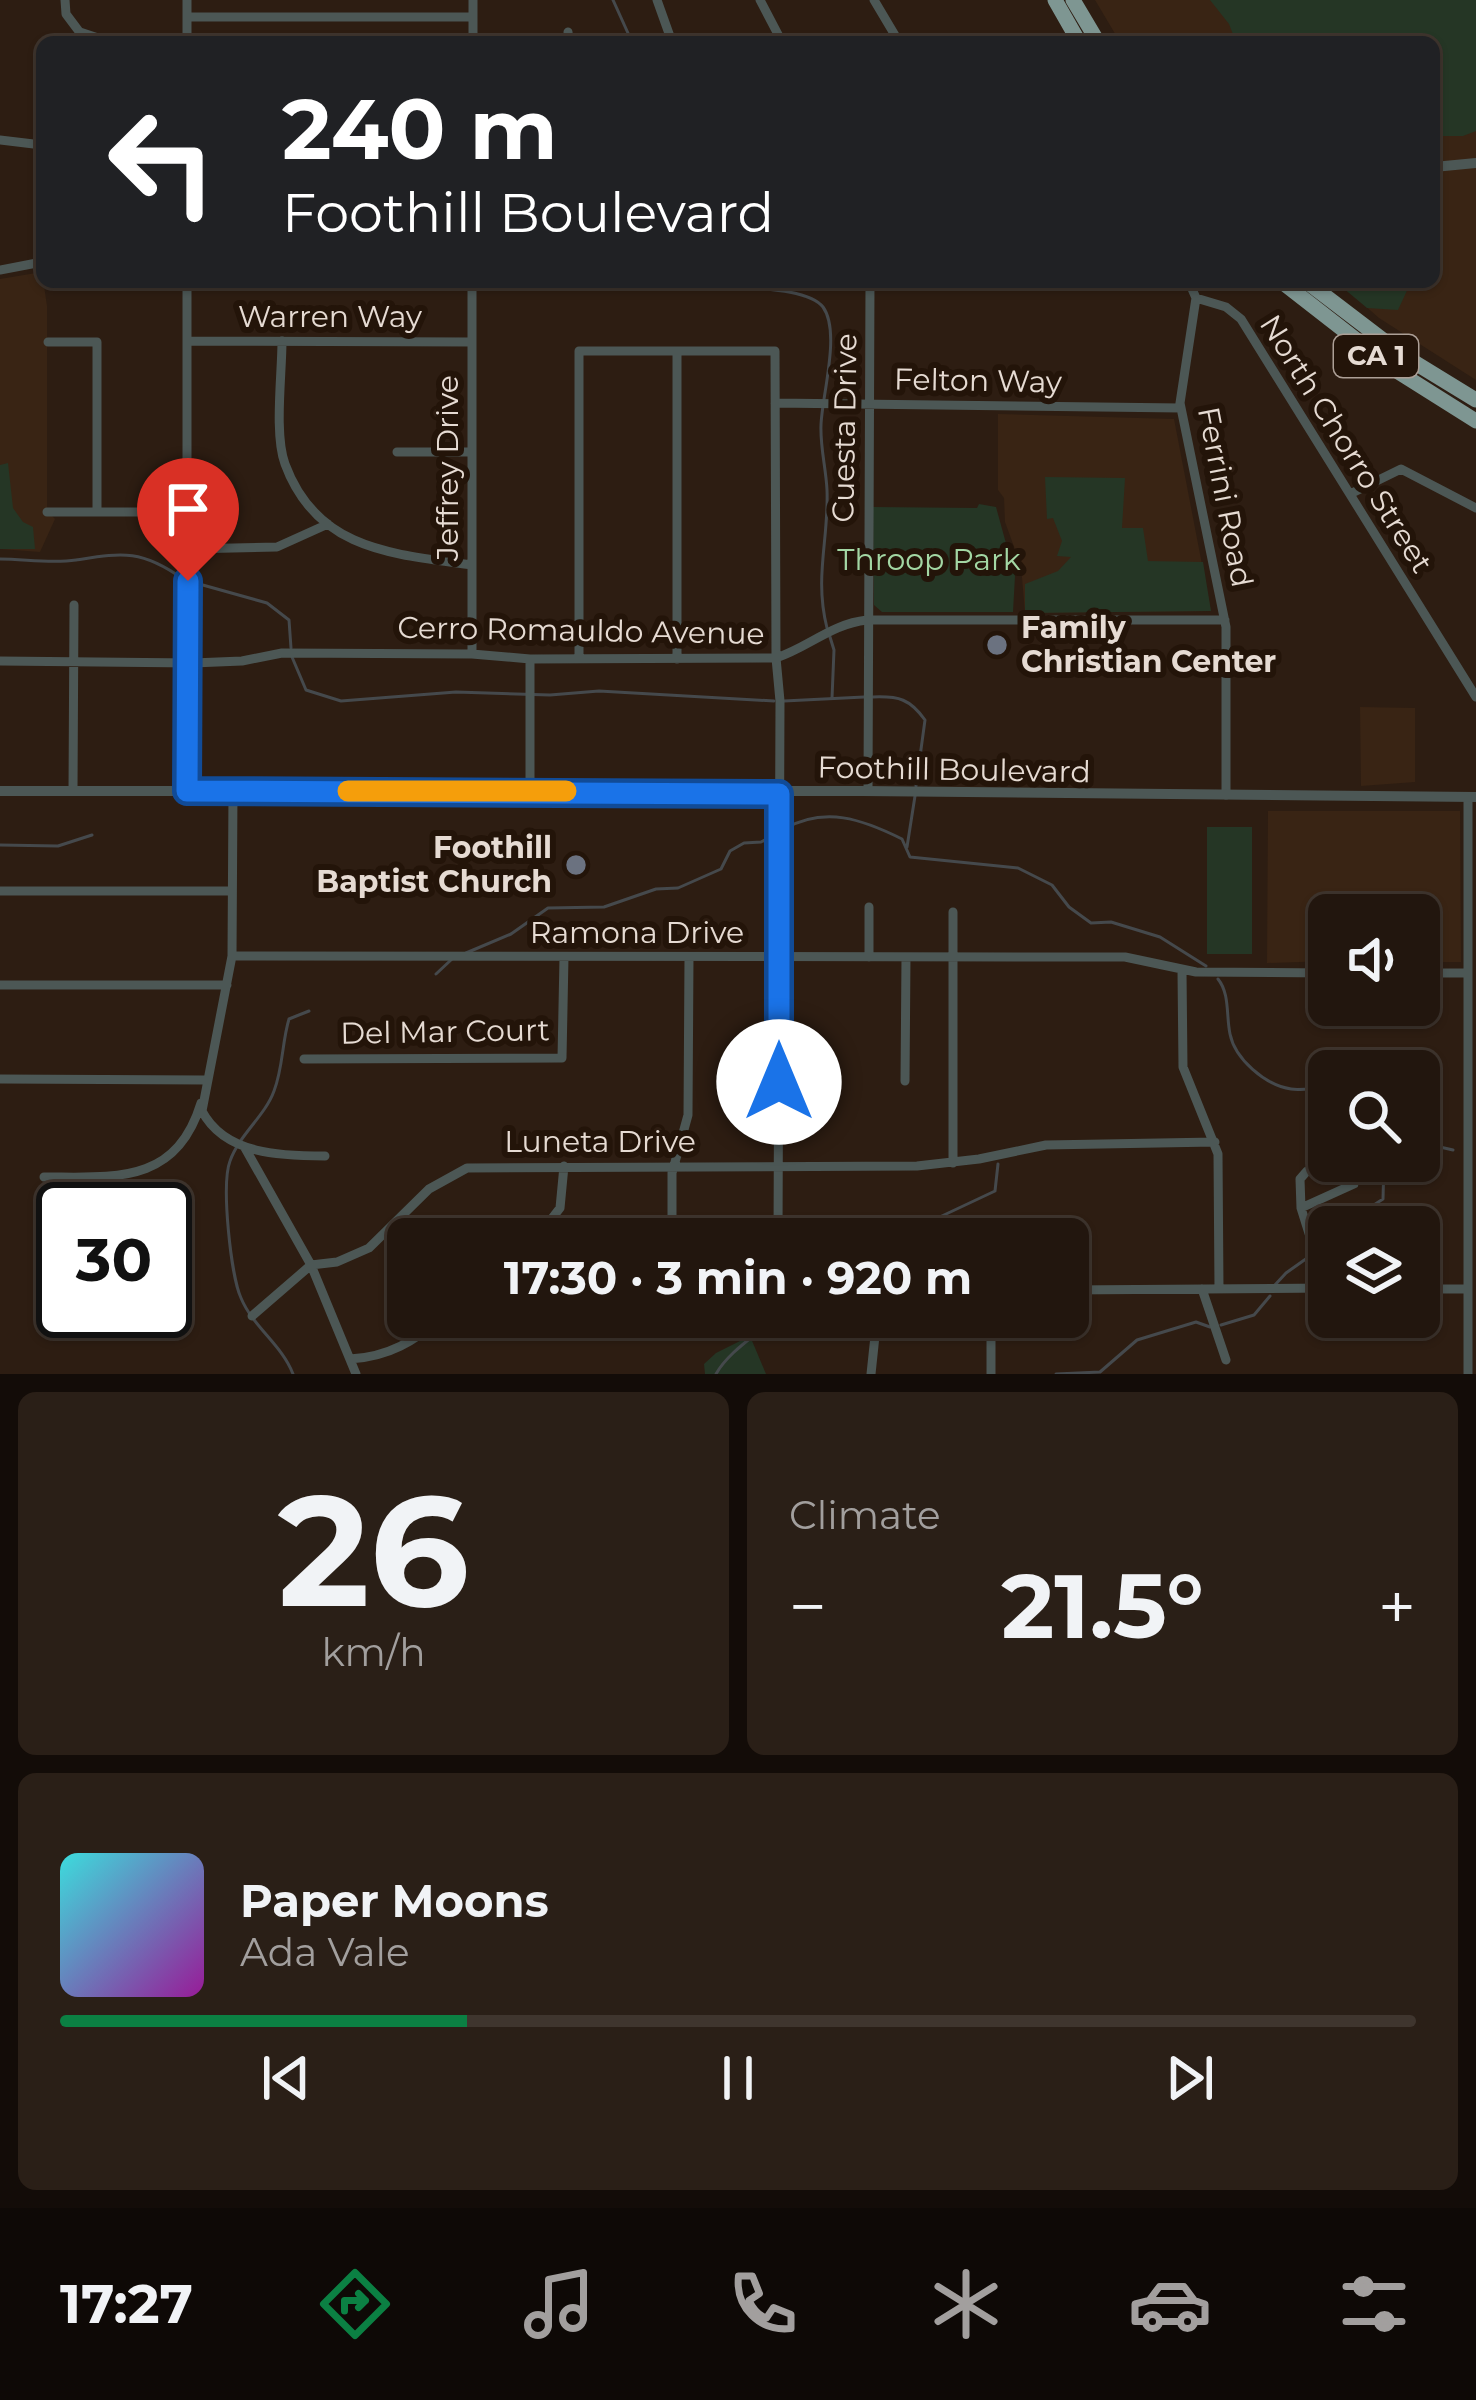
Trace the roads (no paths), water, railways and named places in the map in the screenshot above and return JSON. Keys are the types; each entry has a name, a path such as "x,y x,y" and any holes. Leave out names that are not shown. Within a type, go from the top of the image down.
{"highway":[{"path":"1055,0 1076,36"},
{"path":"1072,0 1094,36"},
{"name":"CA 1","path":"1290,288 1395,370 1476,421"},
{"name":"CA 1","path":"1314,288 1404,356 1476,400"}],"street":[{"path":"65,0 66,14 84,36"},
{"path":"187,0 187,36"},
{"path":"472,0 472,36"},
{"path":"657,0 670,36"},
{"path":"760,0 779,36"},
{"path":"874,0 895,36"},
{"path":"187,17 472,17"},
{"path":"80,32 92,36"},
{"path":"0,140 36,144"},
{"path":"1440,166 1476,163"},
{"path":"0,270 36,263"},
{"path":"187,288 187,791"},
{"name":"Jeffrey Drive","path":"472,288 472,654"},
{"name":"Cuesta Drive","path":"868,791 870,288"},
{"path":"1192,288 1196,298"},
{"name":"Ferrini Road","path":"1196,298 1180,408 1225,620 1226,795"},
{"name":"North Chorro Street","path":"1196,298 1234,311 1241,319 1476,698"},
{"name":"Warren Way","path":"188,341 472,342"},
{"path":"282,341 284,463 307,502 328,524 367,548 472,565"},
{"path":"48,342 97,342 97,512"},
{"path":"579,659 579,351 775,351 780,701 778,1218"},
{"path":"676,659 677,351"},
{"name":"Felton Way","path":"775,403 1180,408"},
{"path":"397,452 472,452"},
{"path":"1349,494 1401,469 1476,508"},
{"path":"47,512 188,512"},
{"path":"188,549 277,547 328,524"},
{"path":"73,791 74,605"},
{"name":"Cerro Romauldo Avenue","path":"0,661 187,663 242,661 282,652 530,659 776,658 804,648 827,629 867,620 1225,620"},
{"path":"530,659 530,792"},
{"name":"Foothill Boulevard","path":"0,791 1472,797"},
{"path":"44,1178 117,1177 152,1168 187,1135 202,1099 232,956 233,791"},
{"path":"1468,1374 1473,1229 1468,973 1472,797"},
{"path":"0,891 232,891"},
{"path":"869,907 869,957"},
{"path":"953,912 953,1163"},
{"name":"Ramona Drive","path":"232,956 1125,957 1182,971 1308,973"},
{"name":"Del Mar Court","path":"304,1059 562,1058 564,957"},
{"path":"672,1218 674,1166 688,1114 689,957"},
{"path":"905,1081 906,957"},
{"path":"1182,971 1183,1066 1215,1142 1219,1166 1219,1289"},
{"path":"1440,973 1468,973"},
{"path":"0,985 226,985"},
{"path":"0,1079 206,1080"},
{"path":"202,1099 208,1122 241,1143 270,1156 325,1156"},
{"name":"Luneta Drive","path":"252,1316 311,1265 337,1262 369,1247 428,1189 453,1173 481,1166 953,1163 1046,1145 1215,1142"},
{"path":"241,1143 311,1265 356,1374"},
{"path":"1301,1208 1354,1184 1352,1169 1330,1164 1307,1171 1298,1187 1301,1208 1308,1230"},
{"path":"552,1218 560,1208 564,1166"},
{"path":"1089,1290 1308,1288"},
{"path":"1440,1288 1468,1289"},
{"path":"1202,1289 1226,1360"},
{"path":"350,1359 374,1357 415,1338"},
{"path":"871,1374 875,1338"},
{"path":"991,1338 991,1374"}],"waterway":[{"path":"613,0 629,36"},
{"path":"753,288 814,300 828,318 831,347 821,433 827,490 822,575 827,628"},
{"path":"0,559 57,562 131,556 155,562 183,579"},
{"path":"192,582 267,603 289,620 291,648"},
{"path":"830,637 832,698"},
{"path":"292,657 306,690 341,701 456,692 550,695 599,691 774,701"},
{"path":"784,701 864,697"},
{"path":"873,697 903,700 925,720 916,786"},
{"path":"907,847 915,796"},
{"path":"784,829 814,818 843,818 902,839 910,857 1018,868 1052,885 1069,907 1091,923 1111,922 1160,937 1206,966"},
{"path":"466,953 511,934 548,908 604,907 656,889 678,888 721,869 730,851 744,843 761,842 776,834"},
{"path":"0,845 58,846 92,835"},
{"path":"436,974 452,959"},
{"path":"1218,979 1238,1053 1271,1082 1308,1089"},
{"path":"293,1374 237,1287 227,1173 234,1152 274,1091 289,1019 309,1011"},
{"path":"1440,1147 1453,1150"},
{"path":"938,1218 995,1191 998,1164"},
{"path":"1372,1206 1383,1199 1383,1182"},
{"path":"1274,1286 1308,1257"},
{"path":"1221,1325 1254,1315 1270,1296"},
{"path":"1056,1374 1100,1372 1137,1340 1196,1322 1210,1327"},
{"path":"716,1374 751,1338"}],"place":[{"name":"Family Christian Center","path":"997,645"},
{"name":"Foothill Baptist Church","path":"576,865"}],"park label":[{"name":"Throop Park","path":"929,560"}]}
